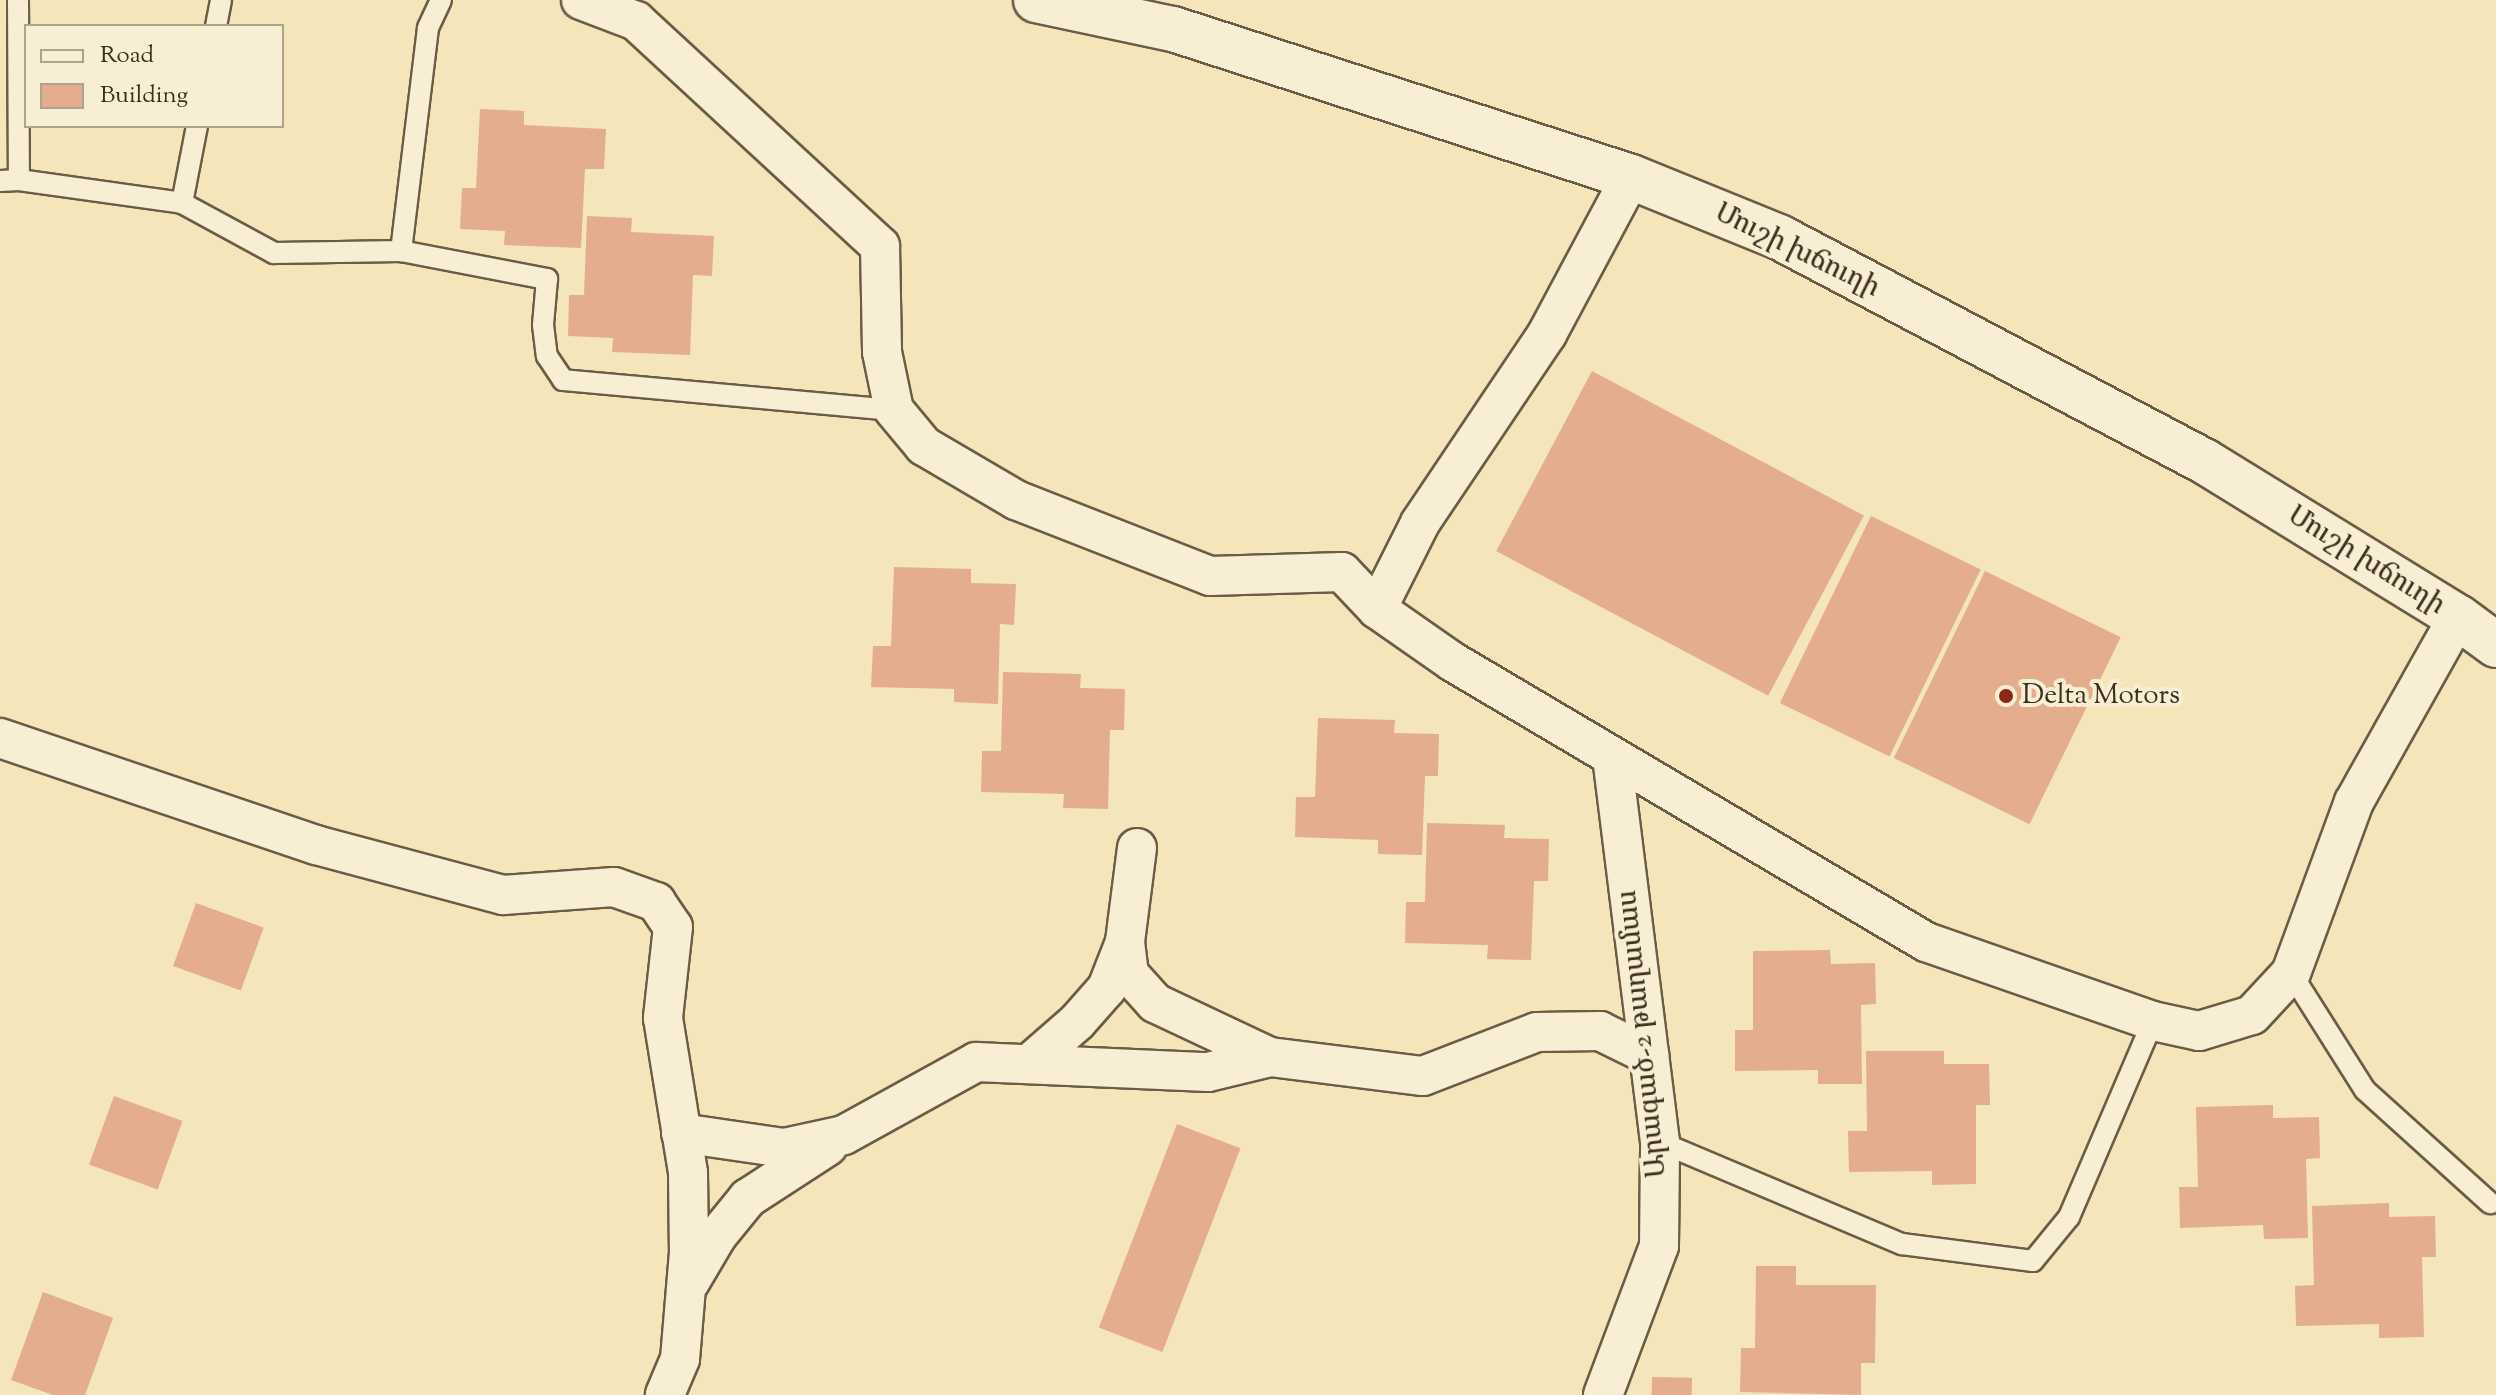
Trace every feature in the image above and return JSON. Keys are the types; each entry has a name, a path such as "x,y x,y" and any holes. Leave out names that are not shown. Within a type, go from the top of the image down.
{"street":[{"path":"581,0 636,21 880,246 882,352 894,410 924,446 1016,500 1210,576 1342,572 1377,609 1453,662 1612,759 1926,942 2153,1021 2199,1031 2252,1015 2291,973 2354,802 2458,617"},
{"name":"Մուշի խճուղի","path":"1036,0 1173,29 1631,177 1779,237 2204,461 2458,617 2496,645"},
{"path":"1377,609 1420,523 1547,334 1631,177"},
{"path":"0,738 316,845 503,895 614,887 656,902 673,927 663,1018 688,1173 686,1289 680,1359 665,1395"},
{"name":"Արագած-2 թաղամաս","path":"1603,1395 1659,1246 1660,1142 1612,759"},
{"path":"1030,1063 1077,1022 1107,988 1125,942 1137,848"},
{"path":"1125,942 1129,974 1155,1003 1270,1057 1423,1076 1537,1032 1600,1031 1649,1055"},
{"path":"686,1289 717,1236 748,1198 844,1135 976,1062 1208,1072 1270,1057"},
{"path":"681,1133 784,1148 844,1135"}],"lane":[{"path":"18,0 10,180 182,203 274,253 401,251 547,279 543,325 547,356 563,380 894,410"},
{"path":"216,24 221,0"},
{"path":"401,251 428,28 441,0"},
{"path":"182,203 197,128"},
{"path":"2291,973 2365,1090 2490,1203"},
{"path":"1660,1142 1902,1244 2033,1261 2069,1217 2153,1021"}],"building":[{"path":"480,109 524,111 524,125 606,129 604,169 585,169 581,248 504,245 505,231 460,229 462,188 476,188"},
{"path":"587,216 632,218 631,232 714,236 712,276 693,275 690,355 612,352 613,338 568,336 569,295 584,295"},
{"path":"1592,371 1864,516 1768,696 1496,551"},
{"path":"1871,516 1981,569 1889,756 1780,703"},
{"path":"894,567 971,569 971,583 1016,584 1014,625 1000,624 998,704 954,702 954,689 871,687 873,646 891,646"},
{"name":"Delta Motors","path":"1985,571 2121,637 2030,824 1894,758"},
{"path":"1003,672 1081,674 1080,688 1125,689 1124,730 1110,730 1108,809 1063,808 1064,794 981,792 982,751 1001,751"},
{"path":"1318,718 1395,720 1394,733 1439,734 1438,776 1425,776 1422,855 1378,854 1378,840 1295,837 1296,797 1315,797"},
{"path":"1427,823 1505,825 1504,838 1549,839 1548,881 1534,881 1531,960 1487,959 1488,945 1405,943 1406,902 1425,902"},
{"path":"196,903 264,928 241,991 173,966"},
{"path":"1830,950 1831,964 1875,963 1876,1004 1861,1005 1862,1084 1818,1084 1818,1070 1735,1071 1735,1030 1753,1030 1753,951"},
{"path":"1866,1051 1944,1051 1944,1064 1989,1064 1990,1105 1976,1105 1976,1184 1932,1185 1932,1171 1849,1172 1848,1131 1867,1131"},
{"path":"114,1096 183,1121 158,1190 89,1165"},
{"path":"2273,1105 2273,1118 2319,1117 2320,1158 2306,1159 2308,1238 2264,1239 2263,1225 2180,1228 2179,1187 2198,1187 2196,1107"},
{"path":"1177,1124 1240,1148 1162,1352 1099,1328"},
{"path":"2389,1203 2389,1217 2435,1216 2436,1257 2422,1257 2424,1337 2379,1338 2379,1324 2296,1326 2295,1286 2314,1285 2312,1206"},
{"path":"1756,1266 1796,1266 1796,1285 1876,1285 1875,1363 1861,1363 1861,1395 1740,1392 1741,1348 1755,1348"},
{"path":"43,1292 113,1318 85,1395 53,1395 11,1380"},
{"path":"1652,1377 1692,1378 1692,1395 1652,1395"}],"place":[{"name":"Delta Motors","path":"2006,696"}]}
